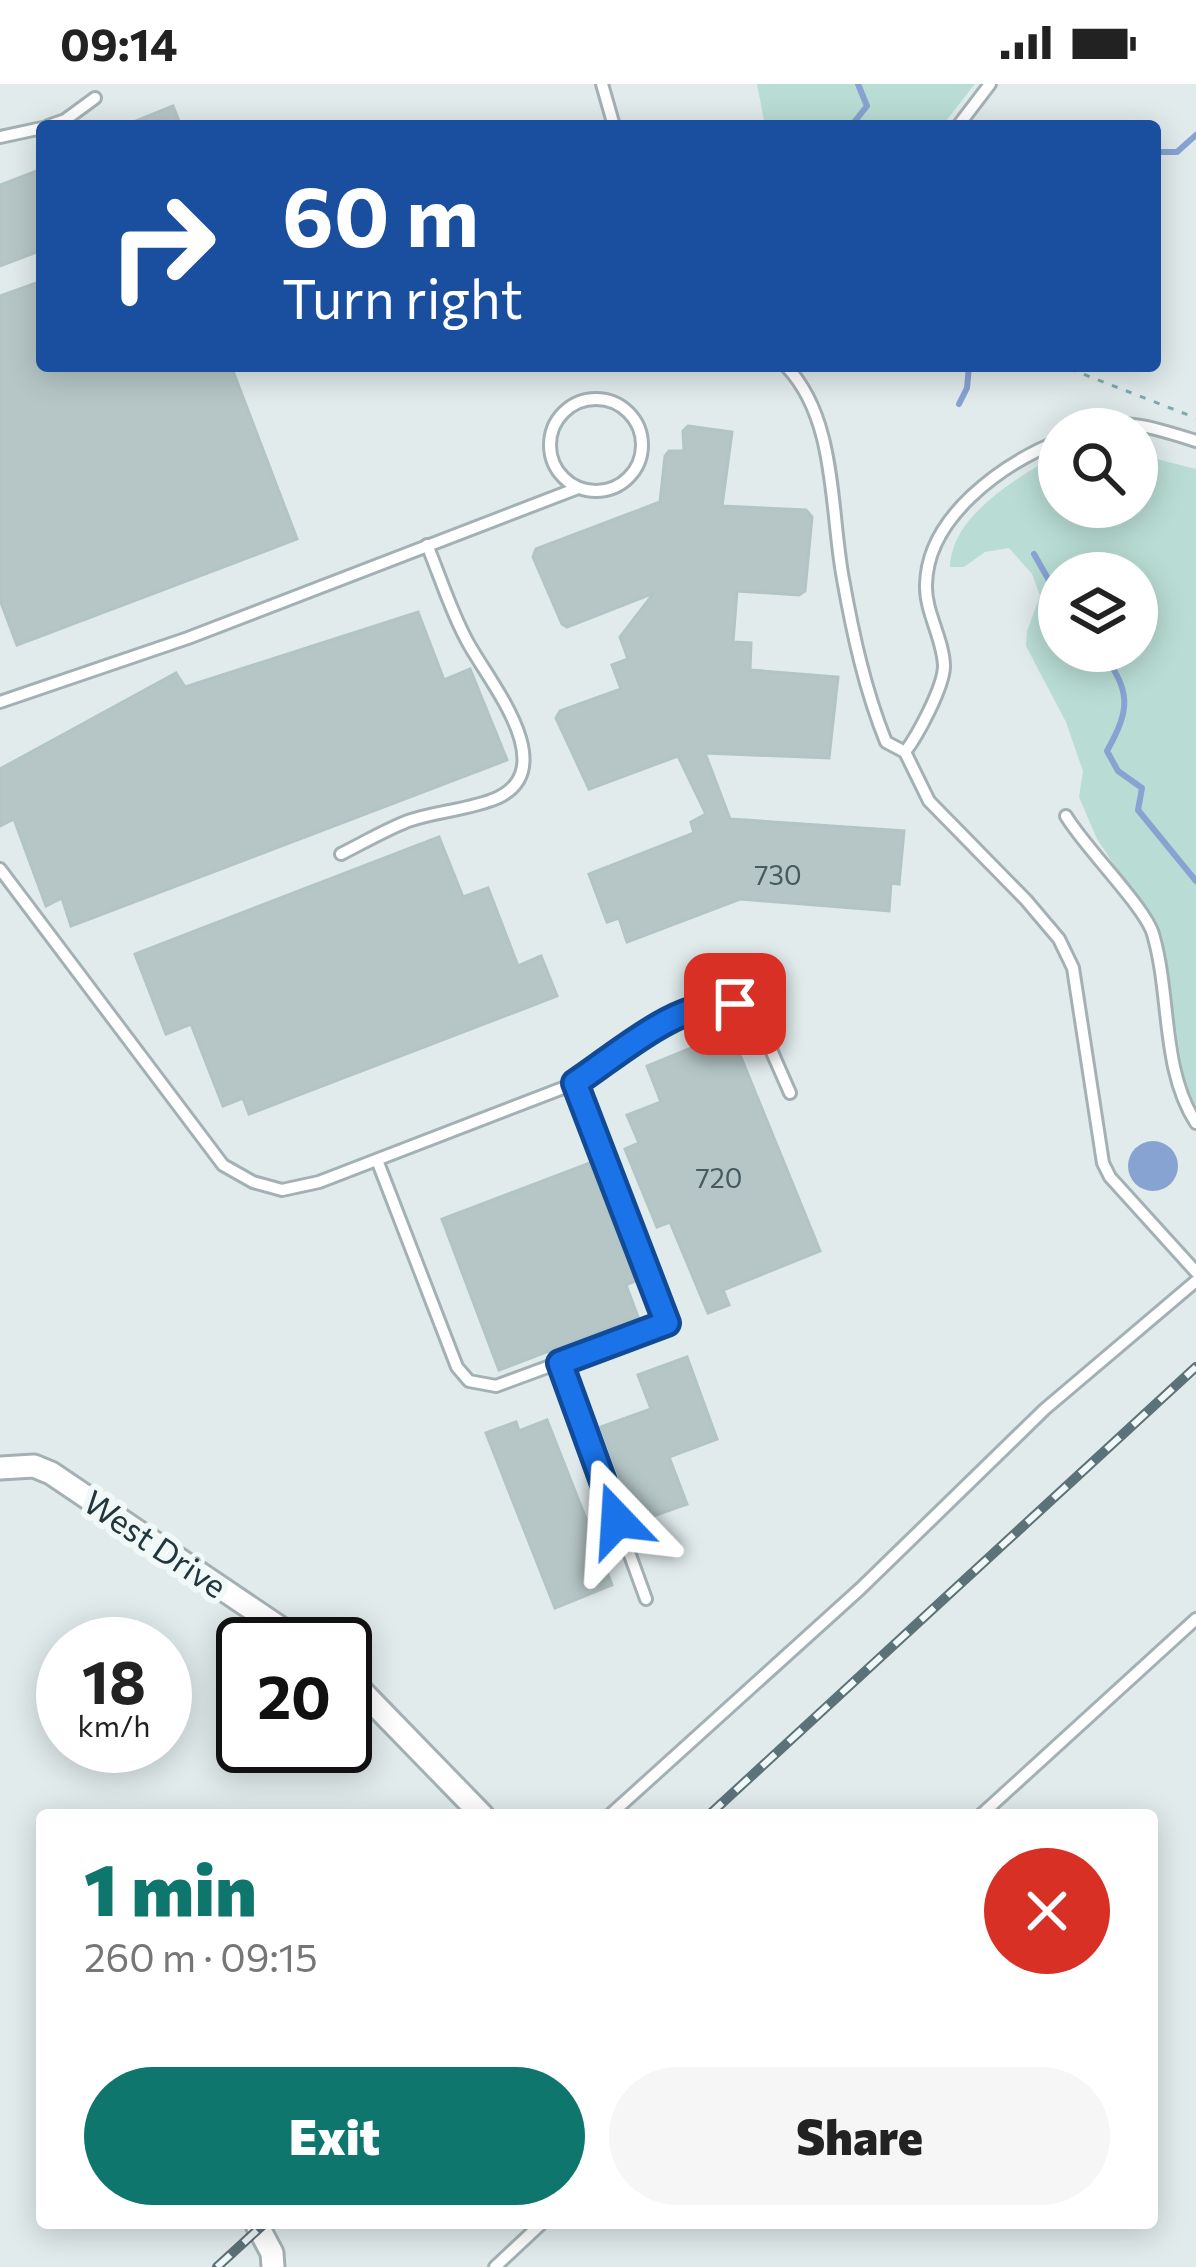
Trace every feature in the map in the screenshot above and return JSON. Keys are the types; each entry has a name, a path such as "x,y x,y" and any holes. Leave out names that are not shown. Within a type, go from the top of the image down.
{"street":[{"name":"West Drive","path":"0,1468 34,1466 51,1473 264,1617"},
{"path":"372,1702 476,1809"},
{"path":"259,2229 272,2253 273,2267"}],"lane":[{"path":"602,84 612,120"},
{"path":"963,120 990,84"},
{"path":"64,120 95,98"},
{"path":"0,137 36,129"},
{"path":"617,1809 871,1580 1045,1408 1196,1276 1103,1163 1073,968 1059,939 928,801 905,752 886,742 868,696 843,580 823,423 790,372"},
{"path":"0,702 188,638 578,488 611,489 636,468 642,446 638,425 614,402 580,401 562,413 551,433 554,465 578,488"},
{"path":"1158,429 1196,441"},
{"path":"905,752 917,736 944,669 926,585 936,541 962,505 1038,450"},
{"path":"341,854 407,822 498,797 516,785 525,764 518,730 492,677 466,641 427,544"},
{"path":"1066,816 1152,930 1173,1058 1196,1123"},
{"path":"0,869 223,1166 253,1182 282,1190 320,1182 575,1083 667,1022 710,1002 735,1004 761,1027 790,1093"},
{"path":"377,1160 458,1367 469,1381 496,1386 667,1323 575,1083"},
{"path":"560,1363 646,1599"},
{"path":"988,1809 1196,1619"},
{"path":"495,2267 536,2229"}],"path":[{"path":"1078,372 1196,418"}],"green space":[{"path":"757,84 975,84 947,120 764,120"},
{"path":"1158,459 1196,469 1196,1115 1183,1074 1162,937 1097,839 1079,797 1083,771 1066,722 1040,672 1158,672 1158,552 1038,552 1038,590 1032,574 1009,548 985,552 964,567 950,567 962,530 1007,486 1038,466 1038,528 1158,528"},
{"path":"1038,601 1038,669 1026,646"}],"water":[{"path":"1143,1142 1163,1142 1177,1156 1177,1176 1163,1190 1143,1190 1129,1176 1129,1156"}],"building":[{"path":"173,106 179,120 138,120"},
{"path":"36,171 36,252 0,266 0,185"},
{"path":"36,283 36,372 233,372 297,539 17,645 0,600 0,296"},
{"path":"688,426 732,432 722,506 806,510 812,517 805,591 799,595 737,591 733,642 751,643 750,670 838,677 829,758 705,753 730,819 904,831 899,884 891,883 889,911 740,899 627,942 619,918 607,922 589,874 694,833 691,822 706,814 678,756 589,789 556,718 560,711 621,689 612,665 628,659 620,637 654,593 567,627 533,557 536,549 660,502 665,456 669,451 684,451 683,431"},
{"path":"418,612 444,680 470,669 507,760 71,926 62,898 46,906 14,819 0,826 0,769 176,673 185,687"},
{"path":"439,837 463,897 488,888 518,966 541,956 557,996 249,1114 243,1098 223,1106 191,1024 166,1034 135,954"},
{"path":"727,1023 820,1251 723,1290 729,1305 708,1313 670,1222 657,1227 625,1149 639,1143 627,1115 661,1102 647,1066 706,1042 702,1033"},
{"path":"590,1163 635,1281 626,1285 638,1317 499,1370 442,1219"},
{"path":"687,1357 717,1439 669,1457 687,1504 636,1522 601,1427 651,1409 638,1375"},
{"path":"547,1420 612,1585 555,1608 486,1433 516,1422 519,1431"}],"waterway":[{"path":"856,120 867,106 858,84"},
{"path":"1161,152 1177,152 1196,135"},
{"path":"959,404 968,372"},
{"path":"1034,554 1038,561"},
{"path":"1115,672 1124,711 1107,751 1118,771 1142,788 1138,810 1196,881"}],"railway":[{"path":"716,1809 1196,1367"},
{"path":"217,2267 258,2229"}],"route":[{"path":"617,1520 560,1363 667,1323 575,1083 667,1022 710,1002 735,1004"}]}
